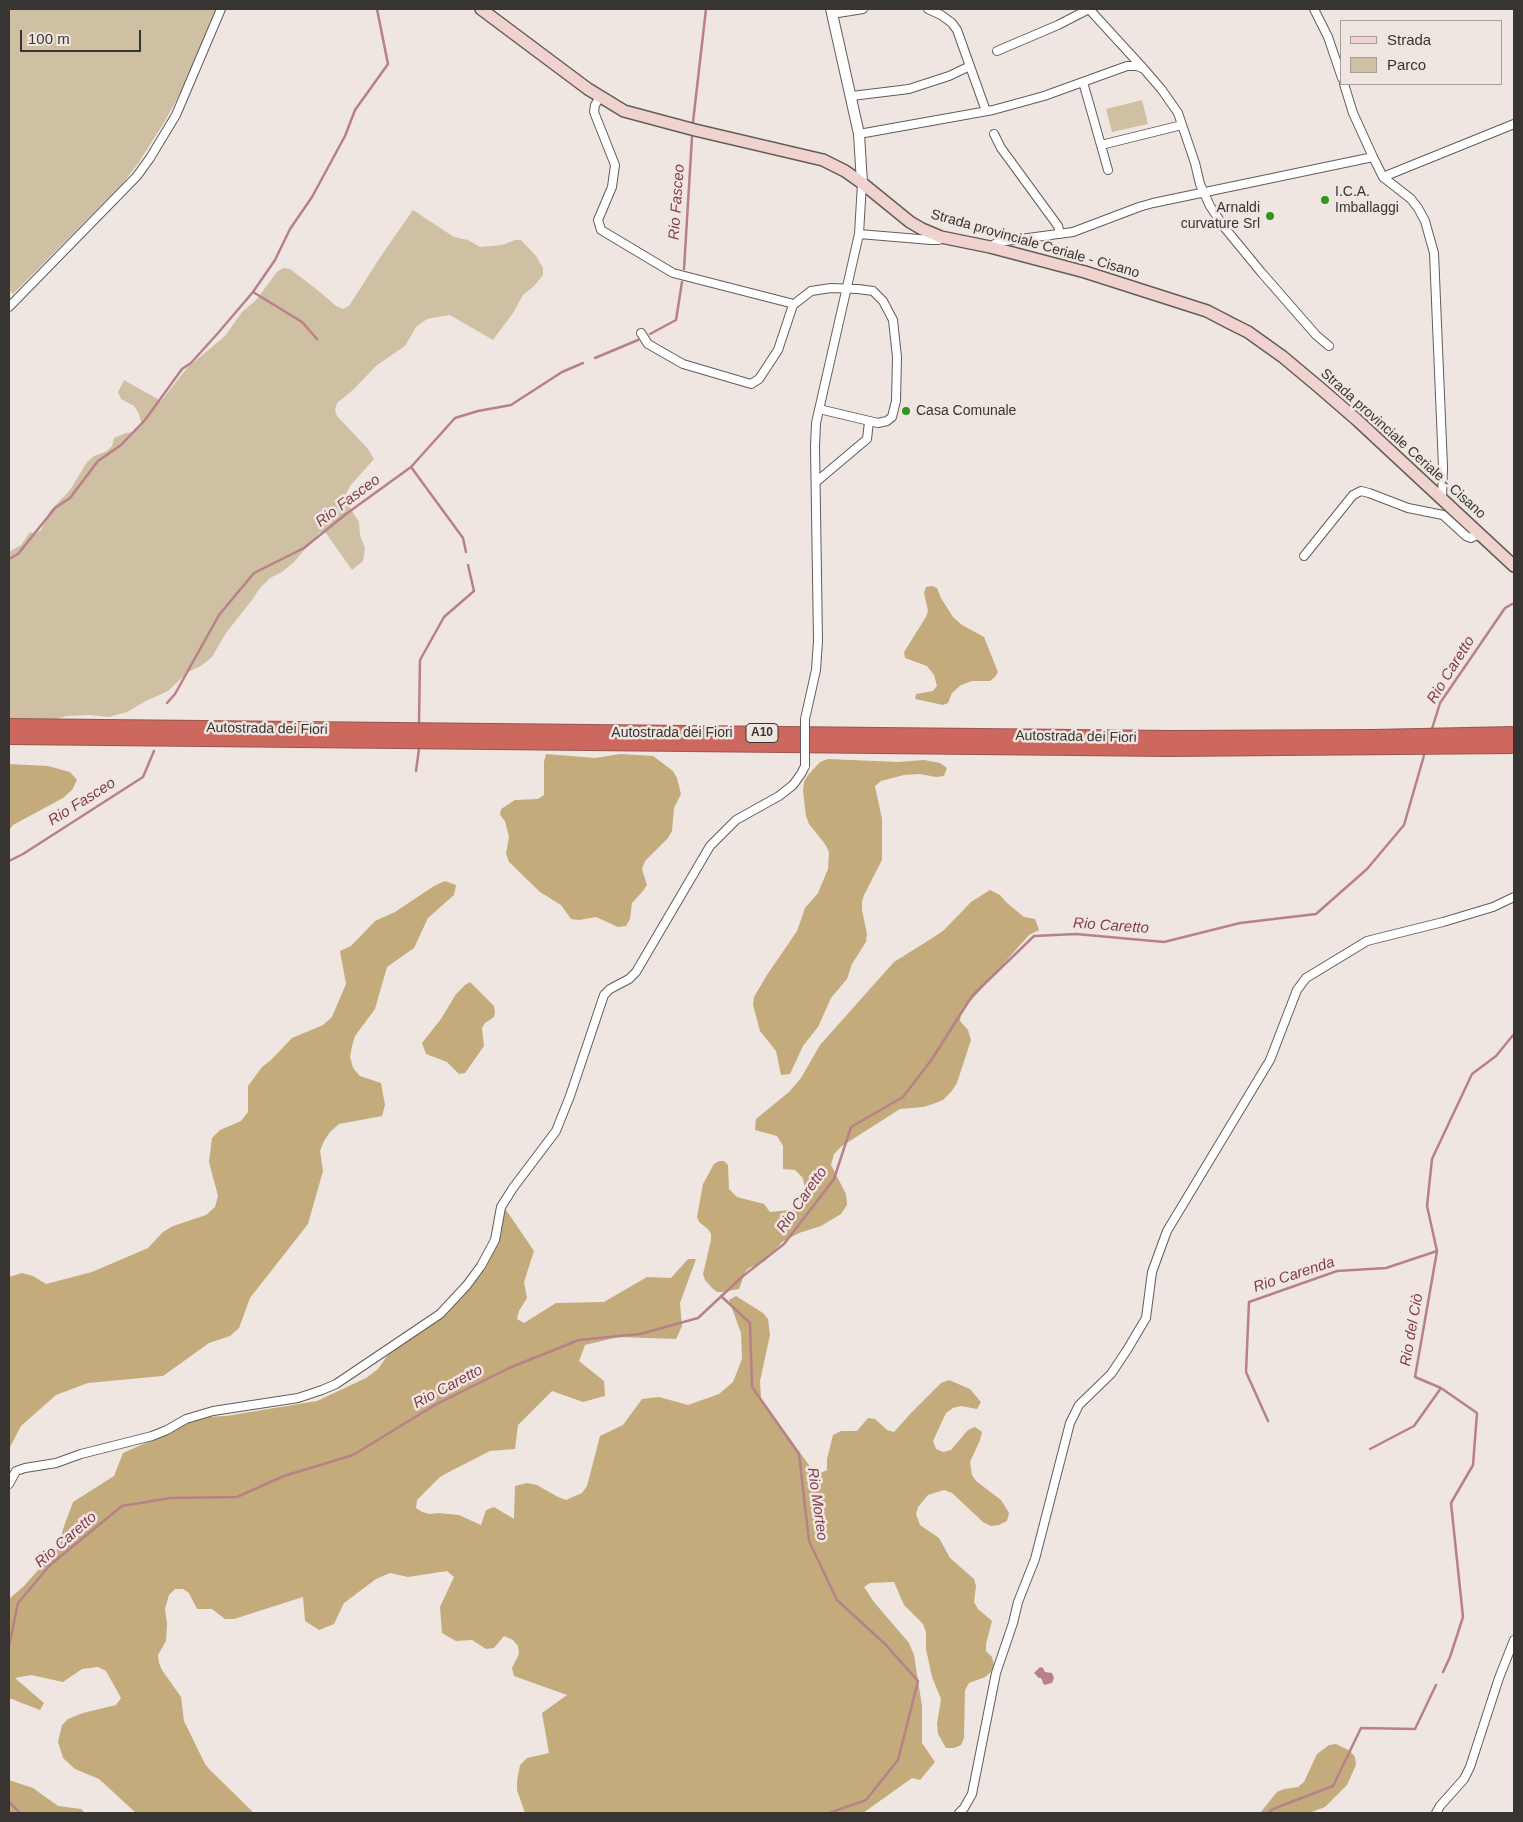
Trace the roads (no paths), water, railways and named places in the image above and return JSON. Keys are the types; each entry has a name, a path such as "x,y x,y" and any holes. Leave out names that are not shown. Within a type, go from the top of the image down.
{"highway":[{"name":"Autostrada dei Fiori","path":"9,726 1172,738 1514,734"},
{"name":"Autostrada dei Fiori","path":"9,737 1169,749 1514,746"}],"main road":[{"name":"Strada provinciale Ceriale - Cisano","path":"481,9 600,97 624,111 823,160 840,168 862,183 910,222 922,229 942,237 1085,272 1162,296 1207,311 1248,332 1283,357 1357,420 1514,566"}],"street":[{"path":"9,307 130,182 150,158 176,115 221,9"},
{"path":"9,1484 16,1472 25,1468 56,1463 81,1454 152,1436 186,1419 214,1411 298,1398 322,1390 336,1384 440,1314 481,1266 495,1240 501,1207 556,1131 570,1096 604,995 610,989 629,980 636,972 710,846 736,820 779,796 793,785 802,774 805,766 805,719 816,670 818,641 815,436 859,234 862,183 859,134 832,11 863,9"},
{"path":"928,9 952,23 962,42 986,111"},
{"path":"997,51 1058,25 1089,9 1162,90 1178,113 1196,163 1200,184 1210,206 1224,227 1316,335 1328,346"},
{"path":"1314,9 1328,37 1340,72"},
{"path":"852,96 909,89 949,76 970,66"},
{"path":"859,134 986,111 1035,99 1127,66 1137,66 1144,69"},
{"path":"1083,82 1108,170"},
{"path":"1344,85 1353,113 1383,177 1411,199 1418,208 1425,221 1434,253 1443,467 1442,499"},
{"path":"600,97 595,105 594,112 615,165 612,186 598,220 601,230 673,273 793,305"},
{"path":"1383,177 1514,124"},
{"path":"1101,144 1182,125"},
{"path":"994,134 1001,148 1058,226 1060,234"},
{"path":"990,248 998,242 1073,232 1139,207 1373,157"},
{"path":"859,234 931,240 939,240 942,237"},
{"path":"642,333 648,344 683,364 751,384 759,379 778,350 793,305 811,291 831,288 873,291 883,301 893,320 897,356 896,401 892,417 887,421 878,423 820,409"},
{"path":"816,482 866,439 869,422"},
{"path":"1304,556 1350,498 1361,491 1408,508 1443,515 1466,536 1471,538 1480,534"},
{"path":"959,1813 972,1794 996,1673 1013,1624 1018,1602 1035,1559 1053,1483 1070,1423 1079,1405 1110,1374 1122,1358 1146,1318 1152,1272 1167,1231 1270,1060 1297,990 1306,978 1367,941 1443,922 1493,907 1514,897"},
{"path":"1436,1813 1464,1778 1470,1767 1499,1678 1514,1640"}],"waterway":[{"path":"9,559 18,554 55,508 70,498 98,461 121,445 145,420 182,369 191,363 253,292 275,260 290,229 312,197 345,136 355,110 388,64 377,9"},
{"name":"Rio Fasceo","path":"693,122 706,9"},
{"name":"Rio Fasceo","path":"684,269 692,137"},
{"name":"Rio Fasceo","path":"650,334 676,320 682,282"},
{"path":"253,292 302,322 317,339"},
{"name":"Rio Fasceo","path":"595,358 638,340"},
{"name":"Rio Fasceo","path":"167,703 175,694 219,615 254,573 304,548 346,514 411,467 455,418 478,411 511,405 562,372 583,363"},
{"path":"411,467 463,538 466,552"},
{"path":"419,722 420,660 444,617 474,591 468,565"},
{"name":"Rio Caretto","path":"1431,732 1440,703 1505,608 1514,603"},
{"name":"Rio Carenda","path":"416,771 419,749"},
{"name":"Rio Fasceo","path":"9,861 23,854 143,777 154,751"},
{"name":"Rio Caretto","path":"9,1646 18,1603 50,1565 122,1506 170,1498 237,1497 284,1476 353,1455 435,1405 509,1368 579,1340 640,1334 698,1318 743,1276 784,1244 834,1179 851,1127 903,1097 932,1059 972,996 1034,936 1076,934 1164,942 1240,923 1316,914 1367,869 1404,825 1425,752"},
{"name":"Rio del Ciò","path":"1443,1672 1463,1617 1451,1503 1473,1465 1477,1413 1441,1388 1415,1377 1437,1251 1427,1206 1432,1159 1472,1074 1496,1056 1514,1034"},
{"name":"Rio Carenda","path":"1268,1421 1246,1372 1249,1302 1337,1271 1386,1268 1437,1251"},
{"name":"Rio Morteo","path":"721,1296 750,1323 752,1387 799,1454 809,1541 837,1600 885,1644 918,1681 898,1760 866,1800 829,1813"},
{"name":"Rio Carenda","path":"1370,1449 1414,1426 1441,1388"},
{"name":"Rio del Ciò","path":"1268,1813 1273,1809 1333,1786 1361,1728 1415,1729 1436,1685"},
{"path":"9,1802 20,1813"}],"place":[{"name":"I.C.A. Imballaggi","path":"1325,200"},
{"name":"Arnaldi curvature Srl","path":"1270,216"},
{"name":"Casa Comunale","path":"906,411"}]}
